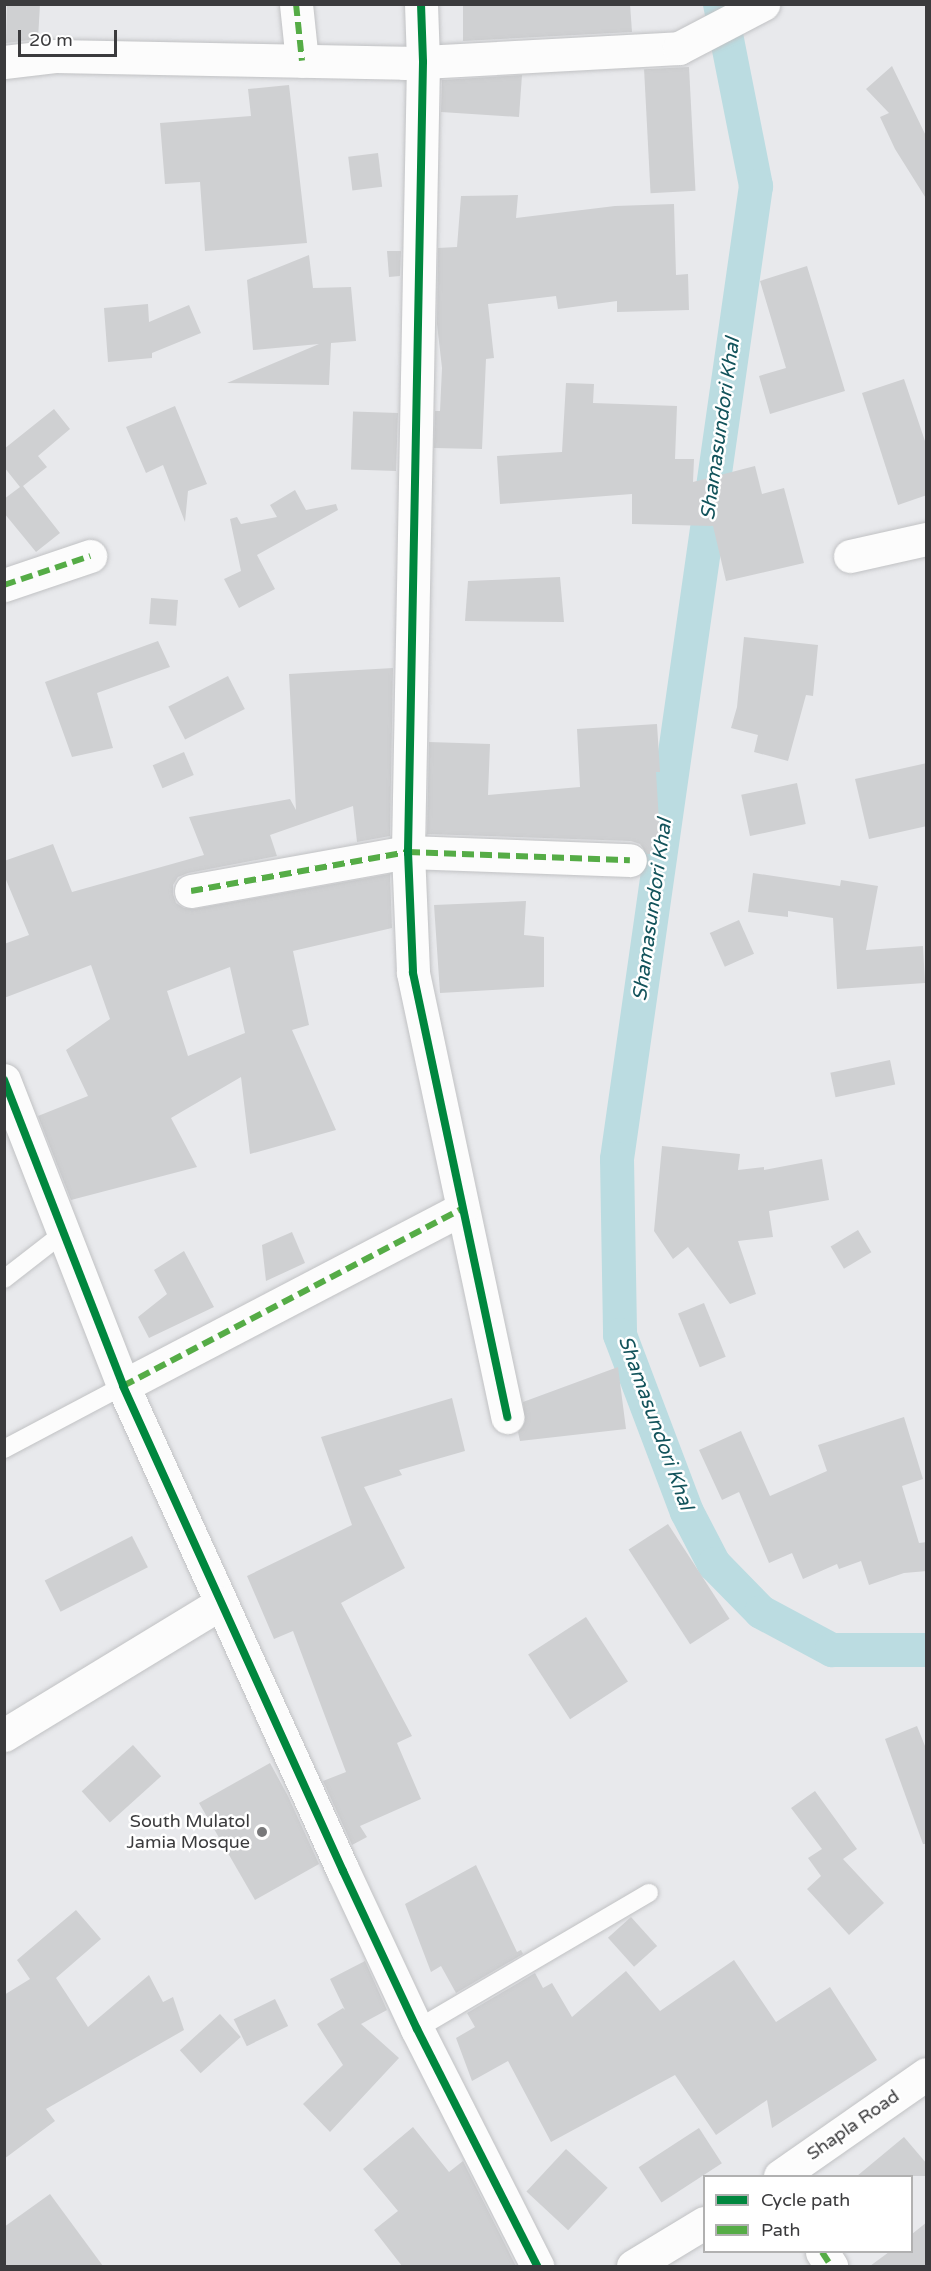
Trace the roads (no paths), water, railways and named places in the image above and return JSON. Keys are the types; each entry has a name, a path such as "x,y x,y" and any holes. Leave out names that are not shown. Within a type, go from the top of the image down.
{"street":[{"path":"296,4 302,61"},
{"path":"421,4 423,62 408,852 413,973 507,1417"},
{"path":"4,62 55,56 423,62 679,48 763,4"},
{"path":"850,556 927,539"},
{"path":"4,585 90,556"},
{"path":"191,891 408,852 630,860"},
{"path":"4,1080 123,1386 417,2030 537,2266"},
{"path":"123,1386 462,1209"},
{"path":"4,1735 221,1603"},
{"name":"Shapla Road","path":"781,2175 927,2074"},
{"path":"633,2266 703,2224"},
{"path":"823,2253 831,2266"}],"lane":[{"path":"4,1279 62,1234"},
{"path":"4,1449 123,1386"},
{"path":"417,2030 649,1893"}],"waterway":[{"name":"Shamasundori Khal","path":"720,4 756,186 617,1159 620,1335 687,1512 714,1564 761,1612 832,1650 926,1650"}],"place":[{"name":"South Mulatol Jamia Mosque","path":"262,1832"}]}
